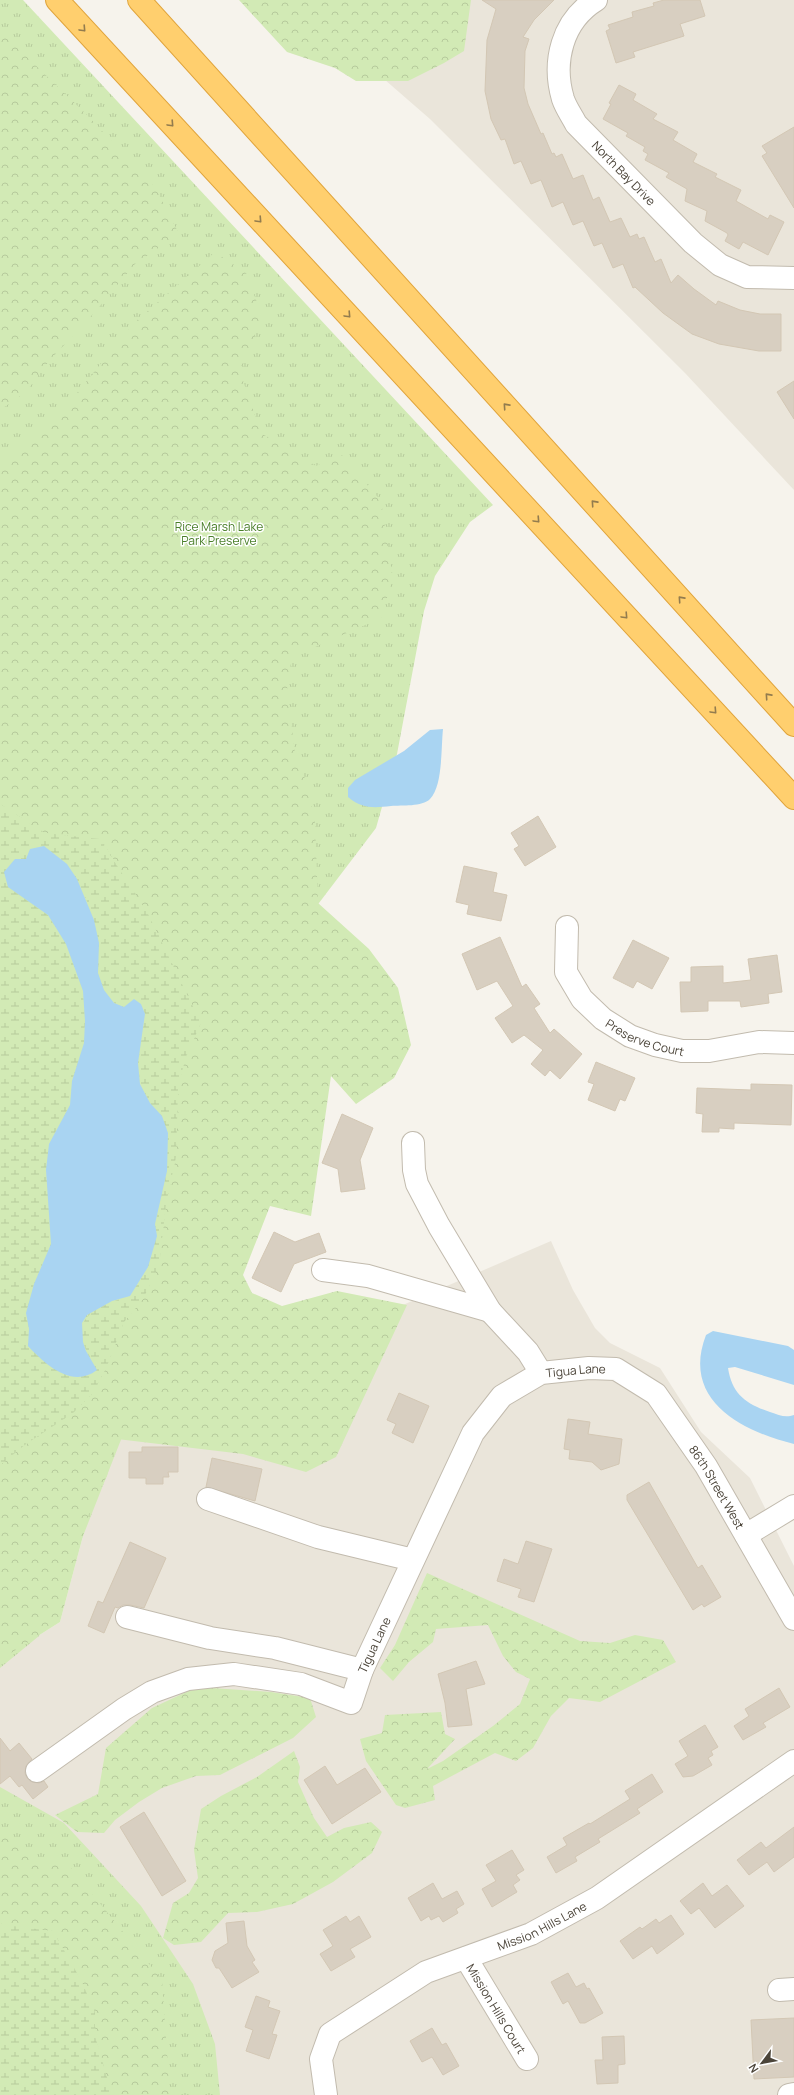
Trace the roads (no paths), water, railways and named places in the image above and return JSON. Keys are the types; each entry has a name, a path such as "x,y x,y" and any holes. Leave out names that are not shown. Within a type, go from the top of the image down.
{"highway":[{"path":"57,0 794,798"},
{"path":"139,0 794,725"}],"street":[{"name":"North Bay Drive","path":"596,0 571,23 560,49 558,74 562,94 576,124 693,243 720,265 747,276 794,278"},
{"name":"Preserve Court","path":"566,927 566,972 582,999 603,1019 630,1036 655,1045 682,1051 709,1051 759,1042 794,1043"},
{"path":"413,1143 417,1184 439,1226 490,1311 528,1352 541,1373"},
{"path":"323,1270 368,1276 490,1311"},
{"name":"Tigua Lane","path":"37,1771 124,1709 152,1692 188,1679 234,1674 301,1684 351,1703 362,1670 412,1560 473,1433 502,1396 541,1373 589,1368 616,1369 622,1372"},
{"name":"86th Street West","path":"622,1372 656,1394 706,1466 794,1619"},
{"path":"208,1499 318,1537 412,1560"},
{"path":"746,1535 794,1506"},
{"path":"128,1617 210,1638 275,1648 362,1670"},
{"name":"Mission Hills Lane","path":"326,2095 321,2059 330,2034 426,1972 531,1934 597,1898 794,1761"},
{"name":"Mission Hills Court","path":"466,1958 527,2059"},
{"path":"789,2095 794,2094"}],"water":[{"path":"443,729 441,766 437,785 434,793 426,802 412,805 368,807 358,804 348,797 348,788 355,780 404,751 430,730"},
{"path":"44,846 67,864 77,879 94,920 99,943 98,973 104,990 114,1003 124,1007 134,999 141,1004 145,1014 138,1063 140,1084 150,1103 162,1116 168,1133 167,1171 155,1224 157,1236 148,1267 130,1296 112,1301 87,1315 82,1323 83,1342 86,1351 97,1370 88,1375 78,1377 69,1376 51,1367 28,1346 29,1329 26,1313 34,1284 51,1244 46,1170 49,1144 70,1105 72,1081 84,1043 85,1021 83,991 66,944 48,915 8,887 4,872 15,859 26,859 30,849"},
{"path":"713,1331 788,1346 794,1350 794,1385 735,1367 728,1368 733,1385 747,1401 761,1409 779,1415 794,1415 794,1444 754,1431 736,1421 721,1409 709,1395 702,1378 700,1358 706,1335"}],"park label":[{"name":"Rice Marsh Lake Park Preserve","path":"219,533"}]}
